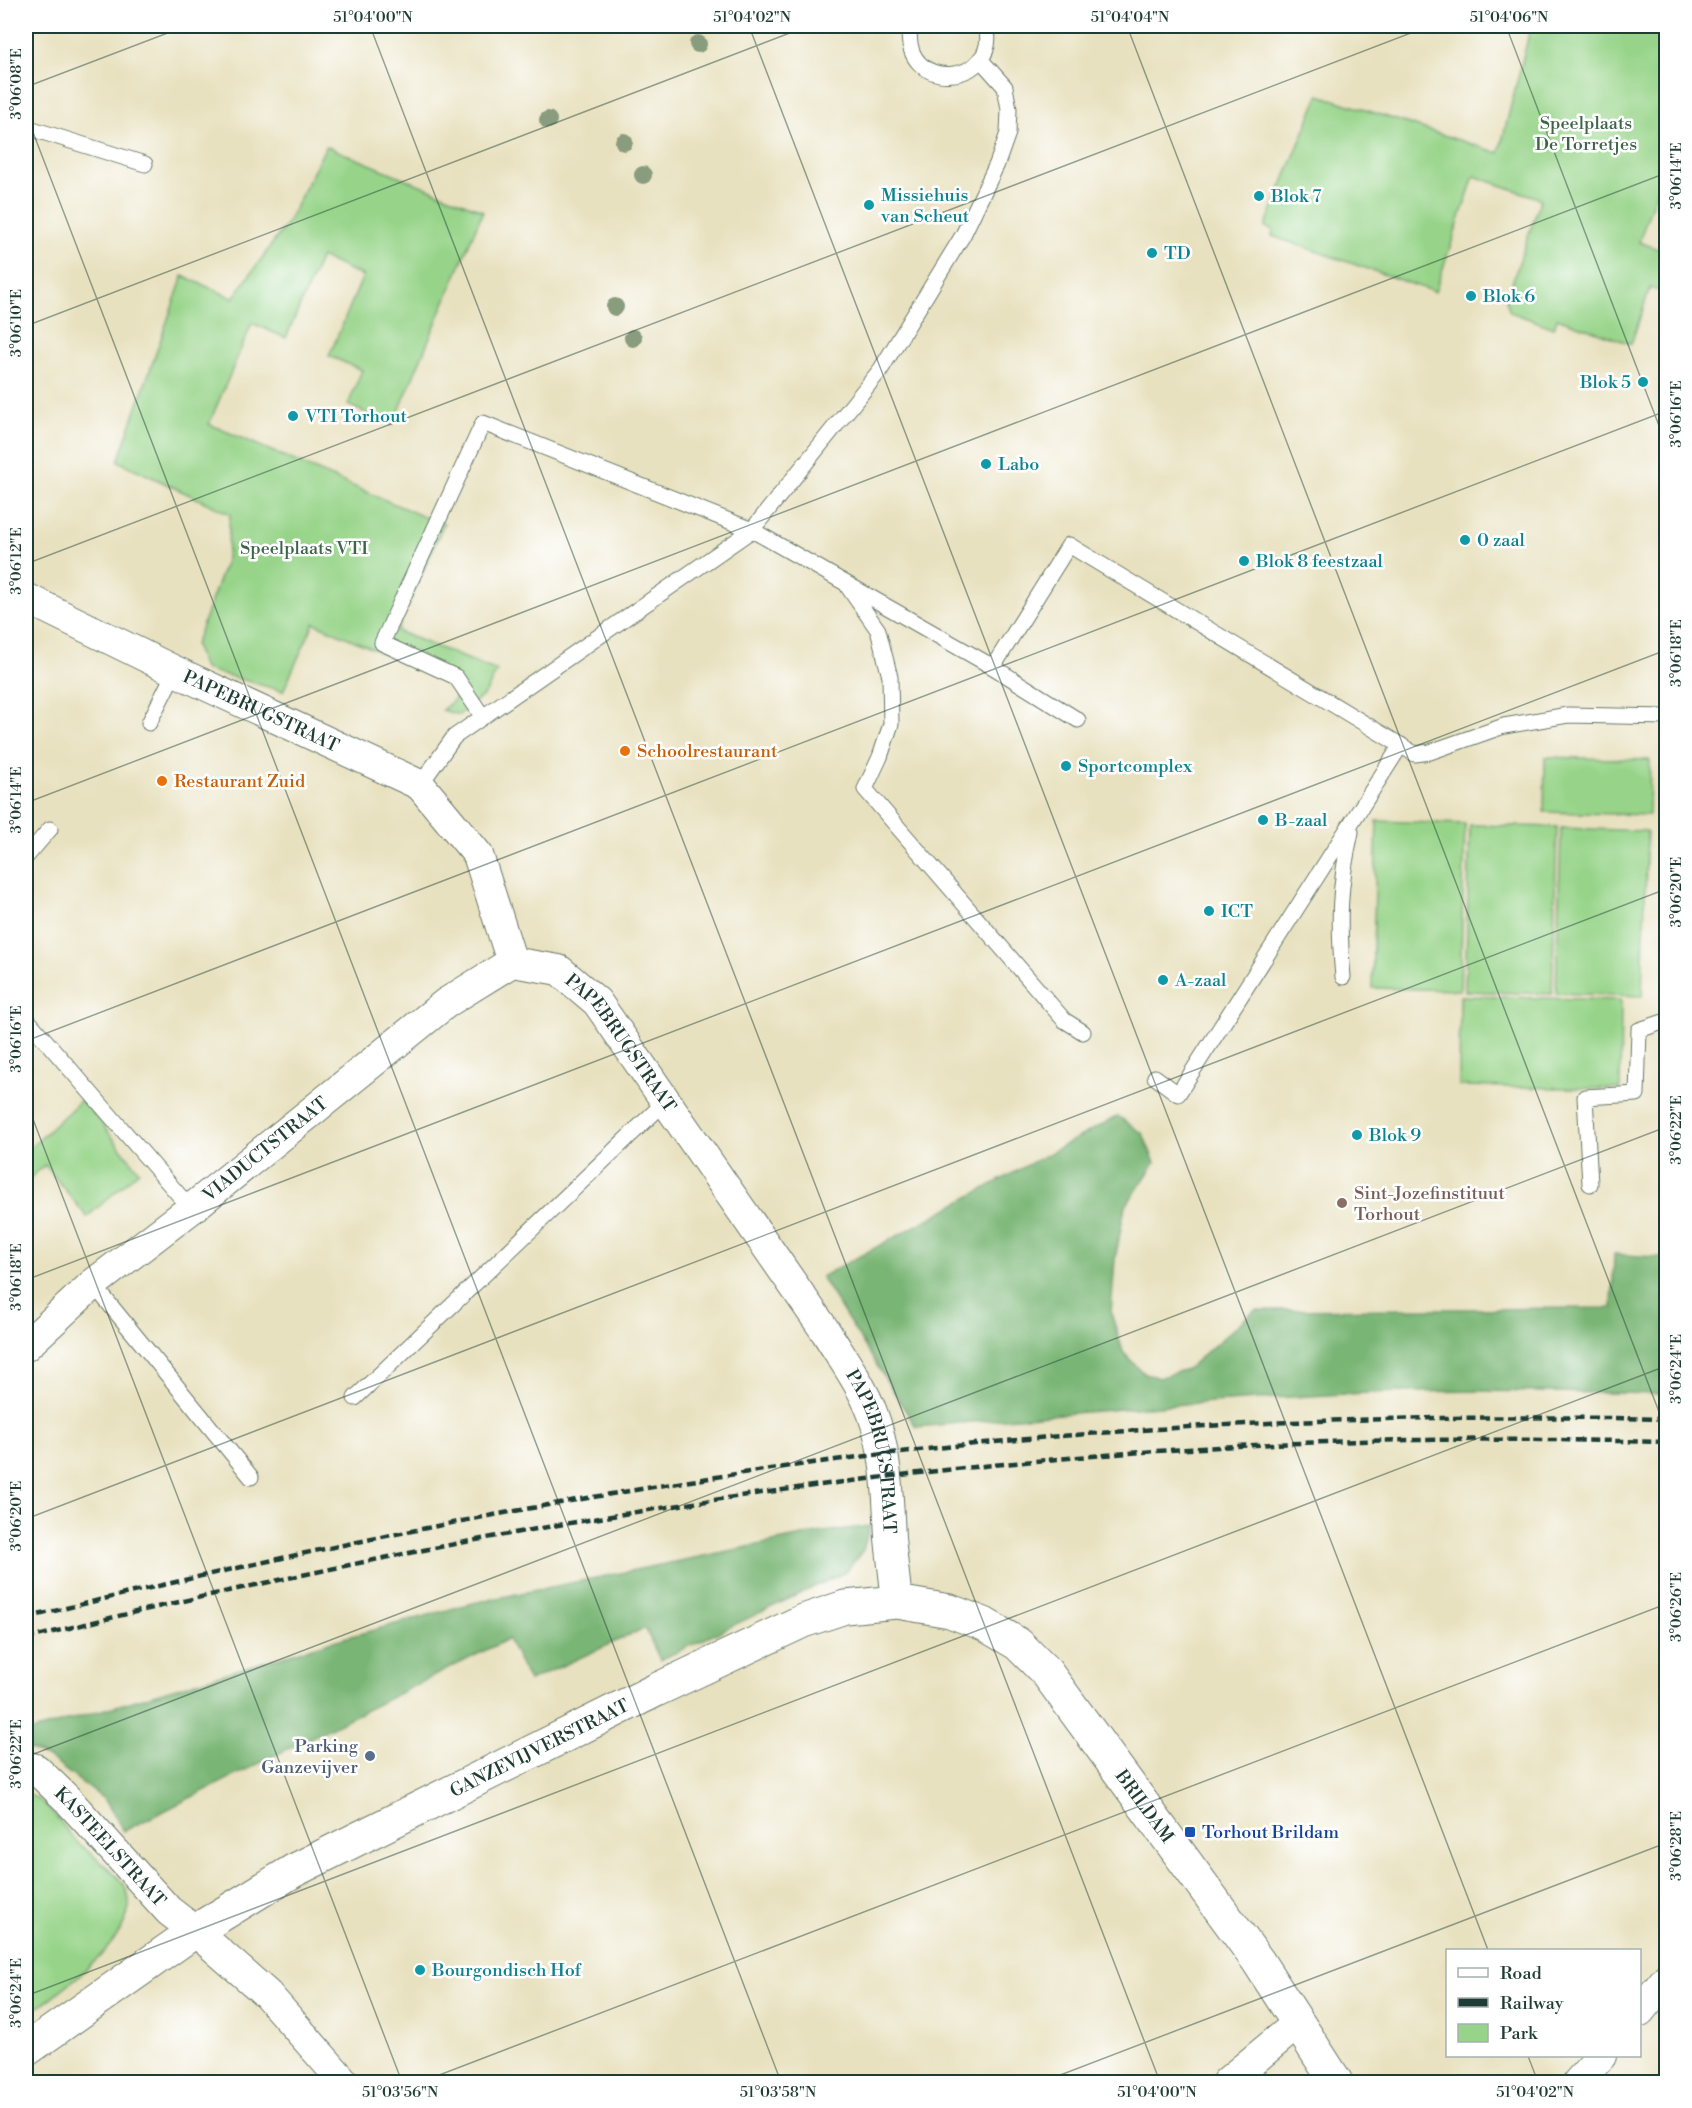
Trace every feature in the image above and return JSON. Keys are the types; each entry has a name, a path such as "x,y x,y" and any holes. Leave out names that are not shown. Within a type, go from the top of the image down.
{"street":[{"name":"PAPEBRUGSTRAAT","path":"26,598 175,671 420,785 478,855 512,962 559,970 597,1002 826,1332 871,1410 880,1438 887,1483 897,1602"},
{"name":"VIADUCTSTRAAT","path":"26,1346 93,1284 191,1209 446,1003 512,962"},
{"name":"GANZEVIJVERSTRAAT","path":"26,2050 195,1931 293,1871 656,1690 803,1621 844,1607 897,1602"},
{"name":"BRILDAM","path":"897,1602 950,1611 984,1624 1018,1644 1047,1673 1258,1961 1336,2082"},
{"name":"KASTEELSTRAAT","path":"26,1766 36,1769 68,1798 168,1911 195,1931 267,1994 344,2082"},
{"path":"1641,2010 1666,1979"},
{"path":"1227,2082 1297,2024"},
{"path":"1578,2082 1599,2057"}],"lane":[{"path":"910,26 908,36 910,50 927,69 939,75 965,72 976,64 984,54 988,41 986,26"},
{"path":"420,785 454,737 752,530 881,369 963,235 997,164 1008,132 1009,108 1005,87 980,59"},
{"path":"26,127 145,164"},
{"path":"483,717 456,677 382,643 483,423 752,530 993,667 1078,720"},
{"path":"993,667 1069,545 1414,754 1430,752 1504,726 1568,715 1666,717"},
{"path":"844,582 878,630 890,677 891,724 880,757 865,789 1064,1020 1083,1032"},
{"path":"148,723 175,671"},
{"path":"1155,1077 1178,1094 1401,746"},
{"path":"1343,977 1339,902 1343,866 1353,820"},
{"path":"26,857 50,829"},
{"path":"26,1018 191,1209"},
{"path":"1590,1184 1585,1097 1636,1094 1639,1030 1666,1022"},
{"path":"354,1398 666,1101"},
{"path":"93,1284 251,1477"}],"green space":[{"name":"Speelplaats De Torretjes","path":"1531,26 1666,26 1666,163 1639,242 1666,252 1666,293 1650,288 1631,344 1557,318 1554,328 1510,312 1506,300 1541,199 1474,176 1435,292 1272,236 1273,230 1265,227 1319,95 1499,153"},
{"name":"Speelplaats VTI","path":"326,146 483,211 393,425 348,405 362,370 329,356 363,276 321,257 286,338 252,323 209,424 429,519 444,523 397,631 497,671 485,694 459,715 442,710 455,699 453,684 314,623 283,691 204,669 195,645 227,558 230,514 118,461 183,276 233,298 288,222"},
{"path":"1545,757 1650,760 1649,815 1544,812"},
{"path":"1377,821 1465,824 1460,990 1372,988"},
{"path":"1470,825 1557,827 1552,994 1465,991"},
{"path":"1561,828 1647,831 1642,996 1556,993"},
{"path":"1460,996 1621,1000 1620,1089 1459,1086"},
{"path":"82,1099 139,1171 87,1217 45,1165 29,1179 26,1176 26,1152"},
{"path":"1118,1116 1143,1134 1155,1163 1125,1207 1115,1259 1111,1313 1123,1352 1141,1371 1158,1378 1187,1369 1255,1310 1612,1308 1614,1254 1666,1258 1666,1394 1385,1392 1184,1404 916,1427 821,1277"},
{"path":"870,1526 863,1550 846,1572 660,1660 645,1628 529,1681 508,1639 124,1831 105,1800 49,1758 26,1748 26,1733 333,1641 473,1603 817,1533"},
{"path":"26,1794 48,1807 78,1843 119,1879 127,1891 129,1909 122,1927 110,1945 94,1962 26,2016"}],"railway":[{"path":"26,1618 228,1570 432,1527 637,1490 843,1459 1048,1437 1151,1429 1357,1420 1666,1419"},
{"path":"26,1639 260,1584 537,1529 781,1490 904,1475 1151,1451 1275,1444 1470,1440 1666,1442"}],"place":[{"name":"Blok 7","path":"1259,196"},
{"name":"Missiehuis van Scheut","path":"869,205"},
{"name":"TD","path":"1152,253"},
{"name":"Blok 6","path":"1471,296"},
{"name":"Blok 5","path":"1643,382"},
{"name":"VTI Torhout","path":"293,416"},
{"name":"Labo","path":"986,464"},
{"name":"0 zaal","path":"1465,540"},
{"name":"Blok 8 feestzaal","path":"1244,561"},
{"name":"Schoolrestaurant","path":"625,751"},
{"name":"Sportcomplex","path":"1066,766"},
{"name":"Restaurant Zuid","path":"162,781"},
{"name":"B-zaal","path":"1263,820"},
{"name":"ICT","path":"1209,911"},
{"name":"A-zaal","path":"1163,980"},
{"name":"Blok 9","path":"1357,1135"},
{"name":"Sint-Jozefinstituut Torhout","path":"1342,1203"},
{"name":"Parking Ganzevijver","path":"370,1756"},
{"name":"Torhout Brildam","path":"1190,1832"},
{"name":"Bourgondisch Hof","path":"420,1970"}]}
